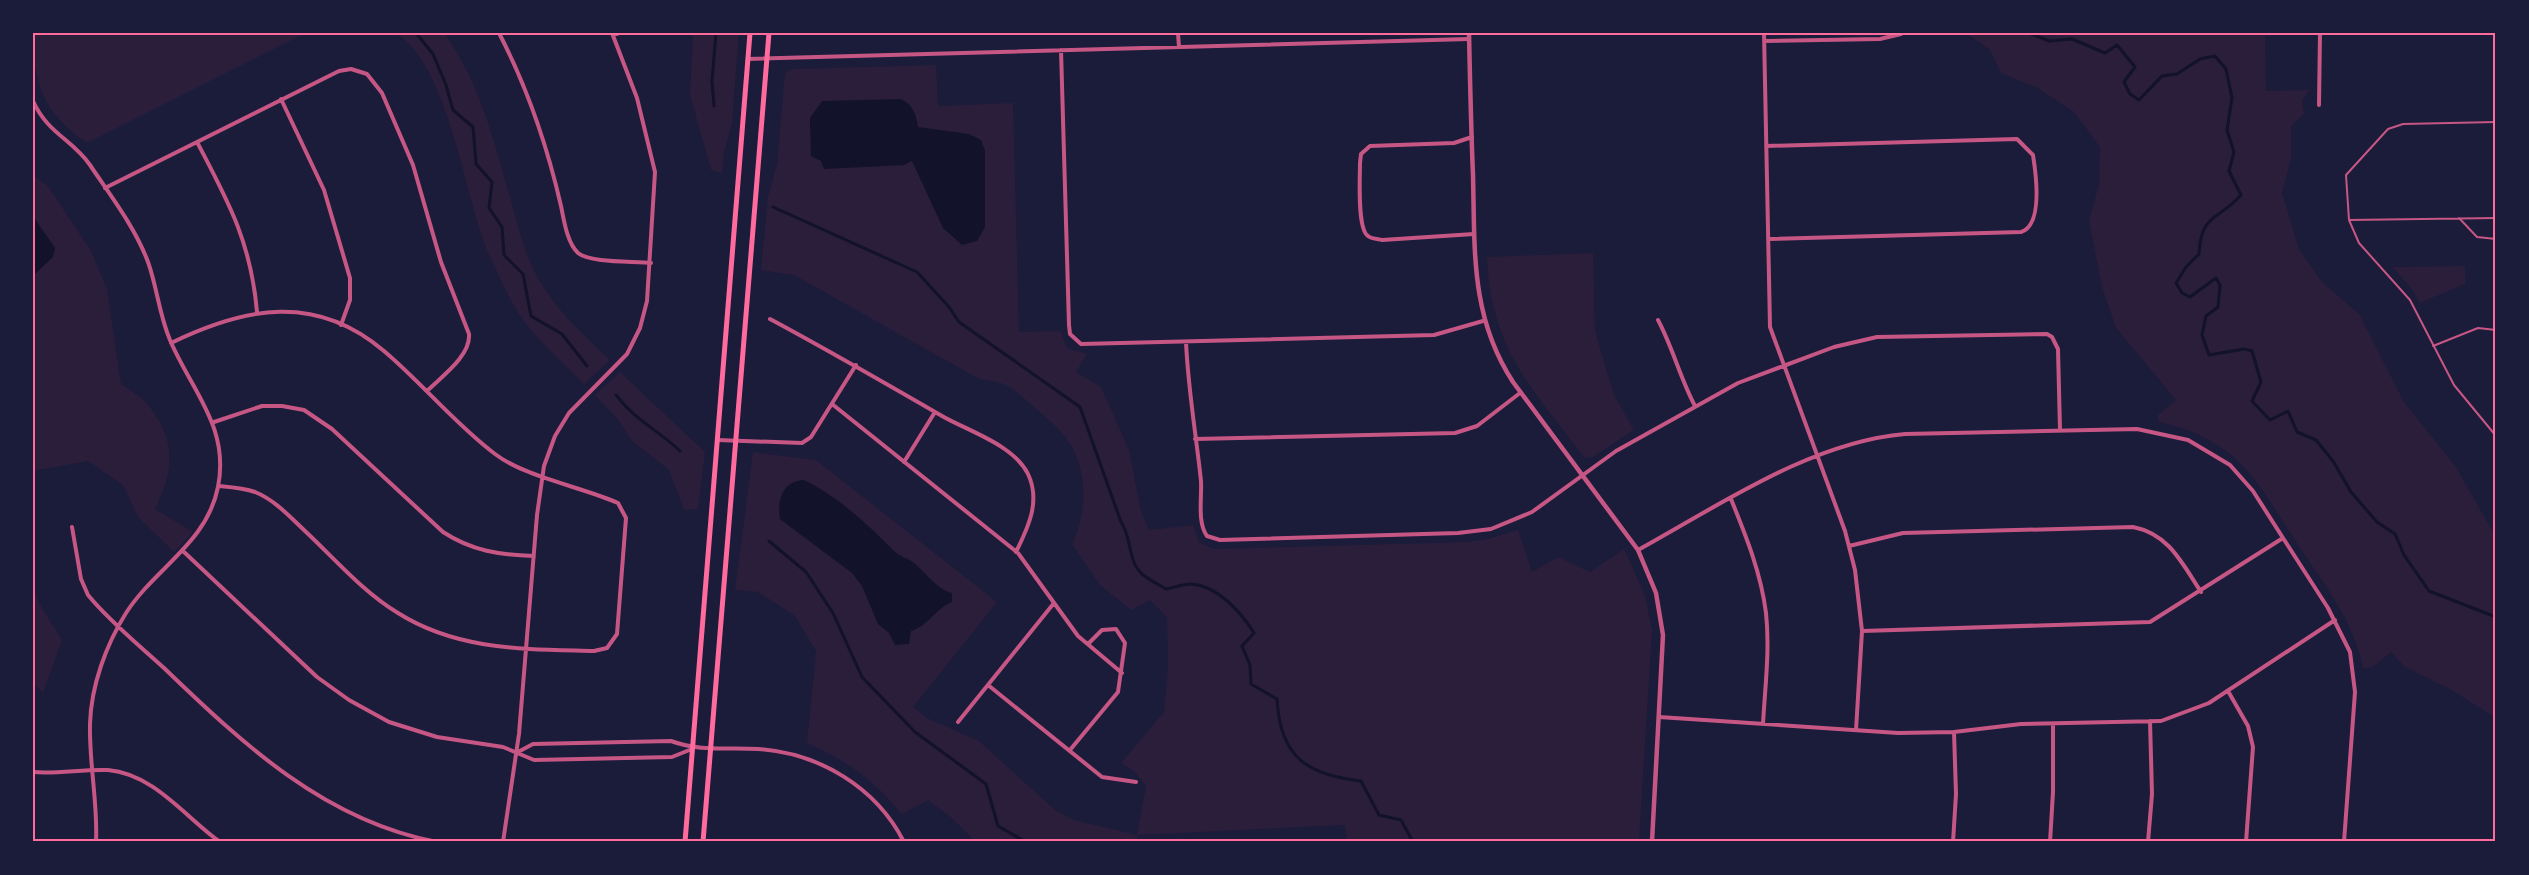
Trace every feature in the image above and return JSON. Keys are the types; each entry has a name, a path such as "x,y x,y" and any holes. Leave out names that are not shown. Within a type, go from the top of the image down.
{"main road":[{"path":"685,842 750,33"},
{"path":"703,842 768,33"}],"street":[{"path":"499,33 521,78 543,135 564,219 574,248 586,258 651,263"},
{"path":"503,842 517,753 542,475 548,452 569,413 622,361 635,340 646,310 651,263 655,172 637,98 613,34 620,33"},
{"path":"1178,33 1179,47"},
{"path":"1764,33 1770,327 1782,366 1849,546 1857,583 1862,631 1856,730"},
{"path":"2319,105 2320,33"},
{"path":"1764,41 1880,39 1901,34"},
{"path":"748,59 1469,36 1474,234 1477,290 1484,321 1502,364 1520,393 1638,550 1656,593 1663,625 1652,842"},
{"path":"1061,50 1070,334 1080,344 1434,335 1454,332 1484,321"},
{"path":"105,188 345,69 367,74 382,93 413,165 441,262 469,334 468,346 464,353 427,391"},
{"path":"281,99 324,190 347,269 351,294 341,325"},
{"path":"33,101 50,128 85,158 146,255 171,343 214,422 219,456 219,486 204,525 184,552 146,587 120,626 103,663 93,698 90,723 96,842"},
{"path":"1472,137 1454,143 1370,146 1361,154 1360,163 1363,230 1374,239 1474,234"},
{"path":"1766,146 2017,139 2033,155 2036,214 2030,228 2021,232 1768,239"},
{"path":"197,141 242,232 251,268 257,312"},
{"path":"171,343 221,320 257,312 303,314 341,325 382,349 495,454 542,475 618,503 625,512 617,634 613,643 601,650 526,649 472,644 414,623 373,595 274,503 249,490 219,486"},
{"path":"770,319 1004,449 1028,473 1033,518 1017,552"},
{"path":"1658,320 1671,344 1677,368 1695,406"},
{"path":"1186,342 1188,386 1202,524 1208,536 1220,540 1480,531 1523,517 1616,451 1738,383 1834,347 1877,338 2047,334 2052,337 2058,349 2060,430"},
{"path":"717,440 802,443 811,437 856,365"},
{"path":"1195,439 1455,433 1476,426 1520,393"},
{"path":"832,404 1017,552 1078,636 1122,673"},
{"path":"214,422 262,406 282,405 304,410 332,429 443,532 455,540 488,553 534,556"},
{"path":"904,462 935,412"},
{"path":"1638,550 1771,476 1861,441 1893,435 2060,430 2149,430 2176,436 2201,447 2230,465 2246,482 2348,644 2355,679 2344,842"},
{"path":"1731,499 1753,556 1765,606 1767,649 1762,724"},
{"path":"72,527 84,588 94,602 235,736 284,775 324,799 364,818 437,842"},
{"path":"1849,546 1903,533 2133,527 2156,534 2168,543 2201,592"},
{"path":"1862,631 2142,624 2164,616 2283,538"},
{"path":"184,552 301,663 349,700 409,729 444,739 503,747 534,760 672,758 692,749 711,748 760,749 785,753 810,759 836,771 875,801 890,819 904,842"},
{"path":"958,722 1054,603"},
{"path":"1659,717 1856,730 1954,732 2053,724 2150,721 2180,716 2228,691 2335,620"},
{"path":"1070,750 1118,692 1122,673 1125,644 1116,629 1102,630 1088,644"},
{"path":"988,685 1102,777 1136,783"},
{"path":"2228,691 2247,726 2253,747 2246,842"},
{"path":"2148,842 2152,794 2150,721"},
{"path":"2050,842 2053,724"},
{"path":"1953,842 1956,794 1954,732"},
{"path":"517,753 533,744 671,741 692,749"},
{"path":"33,772 117,772 144,781 220,842"}],"lane":[{"path":"2496,122 2403,124 2388,129 2346,175 2349,220 2359,243 2410,300 2454,385 2496,436"},
{"path":"2459,218 2477,237 2496,239"},
{"path":"2349,220 2496,218"},
{"path":"2433,346 2478,328 2496,330"}],"shaded area":[{"path":"33,33 306,33 87,143 60,121 44,96 35,67"},
{"path":"395,33 444,33 467,71 484,112 522,239 533,268 545,290 562,311 610,360 584,384 531,330 510,298 481,233 453,136 429,73 414,49"},
{"path":"693,33 739,33 732,122 724,153 722,173 711,170 690,95"},
{"path":"1966,33 2265,33 2266,91 2310,90 2302,100 2304,114 2291,126 2291,159 2282,193 2299,249 2321,281 2359,314 2404,402 2456,467 2496,537 2496,718 2450,689 2405,667 2391,652 2373,667 2363,668 2344,616 2271,502 2246,469 2226,451 2210,441 2185,429 2159,422 2158,415 2176,400 2116,328 2102,287 2089,221 2099,184 2100,147 2074,112 2036,87 2001,73 1990,50"},
{"path":"936,65 938,106 1013,103 1019,332 1060,331 1067,348 1087,354 1076,372 1101,387 1129,450 1141,512 1149,530 1193,525 1199,542 1214,549 1466,542 1488,539 1518,530 1532,572 1558,557 1590,572 1624,549 1645,595 1652,631 1639,842 1347,842 1345,825 1137,835 1146,786 1135,772 1121,763 1164,712 1168,667 1167,617 1150,600 1131,610 1100,585 1072,544 1080,521 1083,485 1078,461 1070,443 1051,422 1005,385 979,379 794,275 761,270 768,197 777,164 785,73 792,69"},
{"path":"901,99 913,110 918,127 969,134 981,140 985,151 985,227 977,241 962,245 943,228 912,161 904,165 824,169 821,161 811,156 810,118 822,101"},
{"path":"33,176 48,186 91,251 107,289 121,384 144,401 156,417 168,442 169,468 162,495 155,509 193,532 174,552 138,517 123,485 88,461 33,471"},
{"path":"33,216 55,248 53,257 33,276"},
{"path":"1593,253 1595,331 1614,395 1634,430 1591,458 1584,457 1547,410 1531,388 1505,342 1496,317 1490,289 1487,257"},
{"path":"2465,266 2465,284 2420,303 2393,267"},
{"path":"620,372 705,452 698,509 684,510 669,470 631,440 620,422 595,395"},
{"path":"753,452 816,460 997,602 913,707 927,718 979,741 1055,810 1074,820 1137,835 1139,842 976,842 953,819 928,800 902,814 859,772 807,743 816,651 795,616 758,592 735,590"},
{"path":"804,480 841,503 896,553 914,563 932,581 952,593 952,602 941,608 922,626 911,631 909,644 895,645 889,633 878,624 862,586 852,573 780,519 780,499 786,488 797,481"},
{"path":"33,587 39,603 62,640 43,693 33,682"}],"waterway":[{"path":"416,33 433,54 446,85 453,110 473,127 476,164 492,182 489,208 502,227 504,255 523,274 531,316 562,334 587,366"},
{"path":"714,106 712,81 716,33"},
{"path":"2029,33 2049,41 2072,39 2105,53 2117,45 2135,67 2124,82 2130,94 2139,100 2162,76 2177,74 2200,59 2215,56 2226,69 2232,98 2227,130 2234,152 2229,171 2241,195 2207,224 2200,241 2199,254 2186,267 2176,283 2182,293 2190,297 2216,278 2220,285 2218,307 2206,316 2202,335 2209,355 2244,349 2252,351 2261,382 2252,401 2270,420 2288,411 2297,432 2316,440 2333,461 2351,492 2377,522 2395,534 2404,555 2429,591 2496,617"},
{"path":"773,207 917,272 949,307 959,322 1080,407 1127,534 1137,568 1142,574 1166,589 1190,584 1210,589 1227,601 1254,633 1242,646 1250,665 1251,684 1277,699 1279,719 1291,749 1311,768 1326,774 1361,781 1379,815 1401,820 1413,842"},
{"path":"616,395 623,404 680,451"},
{"path":"769,541 806,572 833,613 862,677 915,732 986,784 998,826 1026,842"}]}
